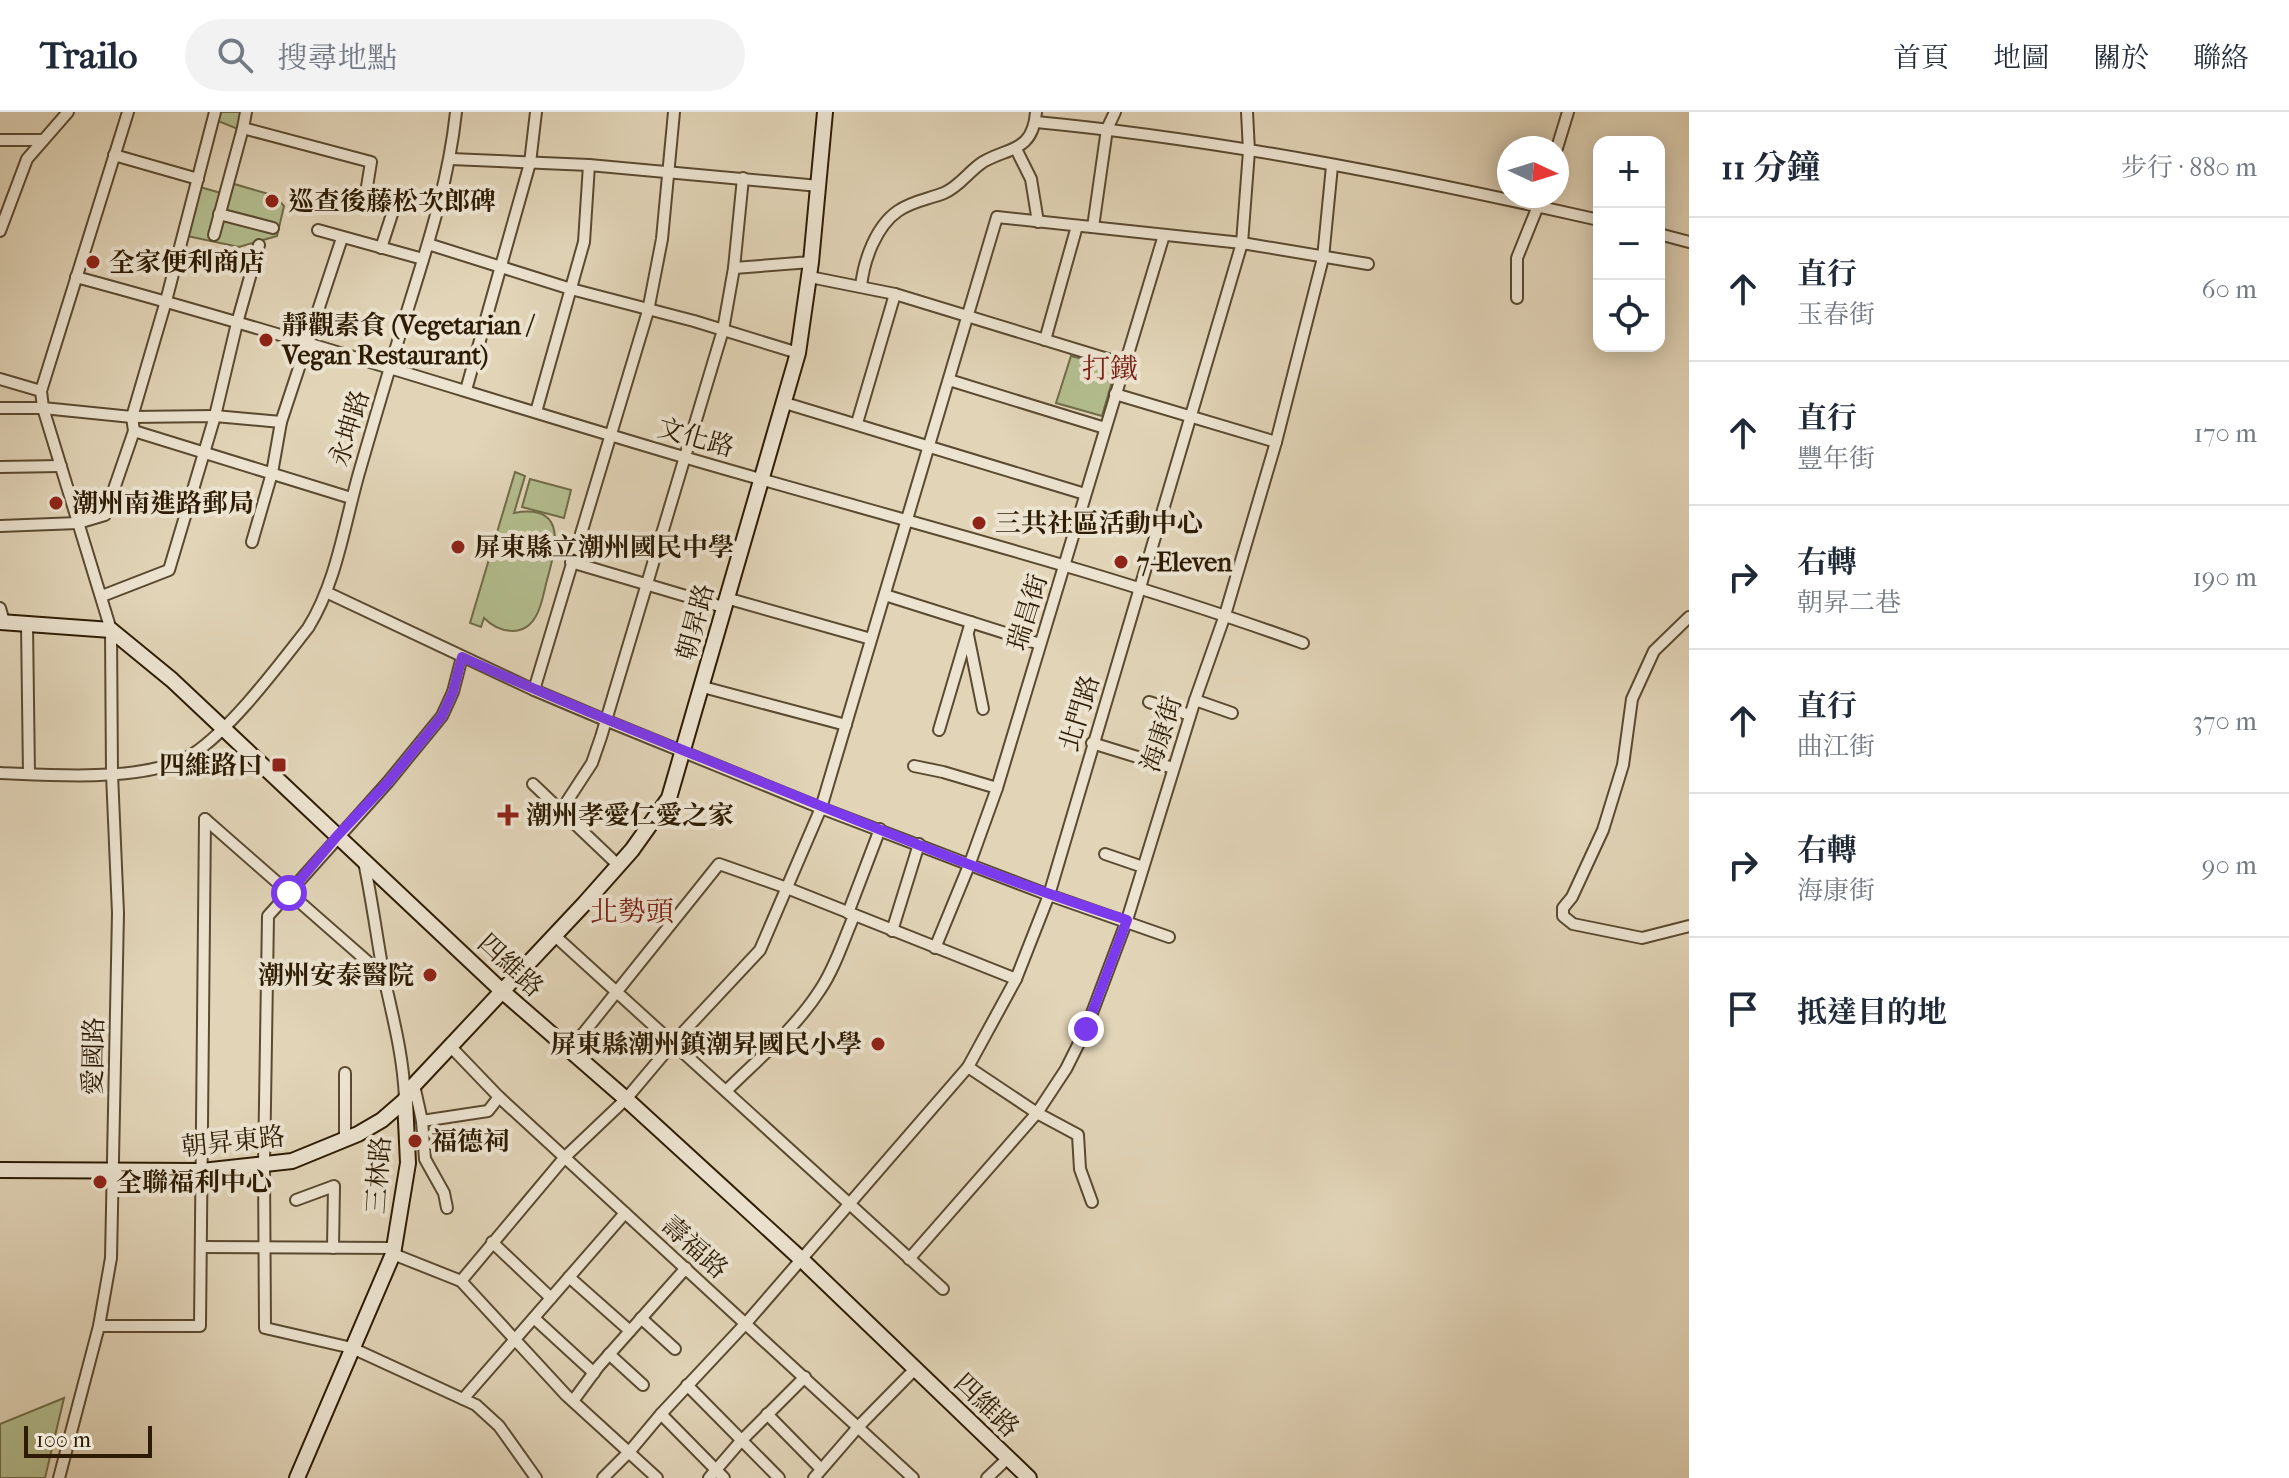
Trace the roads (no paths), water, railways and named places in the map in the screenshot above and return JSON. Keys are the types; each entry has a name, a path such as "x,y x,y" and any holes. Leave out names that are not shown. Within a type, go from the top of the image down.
{"main road":[{"name":"朝昇路","path":"502,991 618,865 669,798 798,353 811,270 825,112"},
{"path":"1,617 27,625 111,630"},
{"name":"四維路","path":"111,630 223,727 502,991 801,1259 1029,1478"},
{"name":"朝昇東路","path":"0,1170 202,1171 292,1161 382,1120 405,1100 414,1085 502,991"},
{"name":"三林路","path":"297,1478 393,1251 408,1163 405,1100"}],"street":[{"path":"0,231 27,159 68,112"},
{"path":"0,379 41,391 128,112"},
{"path":"0,526 78,523 105,515 134,431 132,417 215,112"},
{"path":"214,235 246,112"},
{"name":"永坤路","path":"0,773 112,774 146,770 191,755 223,727 308,628 326,592 351,498 428,244 451,159 456,112"},
{"path":"466,390 530,163 536,112"},
{"path":"534,690 648,311 662,239 674,112"},
{"path":"1093,227 1107,129 1115,112"},
{"name":"北門路","path":"603,1478 747,1322 968,1067 1016,979 1049,895 1242,243 1249,151 1247,112"},
{"path":"1561,136 1568,112"},
{"path":"861,286 863,265 886,222 899,210 947,192 983,162 1016,149 1025,142 1036,117 1497,194"},
{"path":"243,128 371,162 365,199 394,208 381,248"},
{"path":"0,140 41,140"},
{"path":"1016,149 1031,179 1038,222"},
{"path":"114,155 198,179"},
{"path":"451,159 589,165 819,186"},
{"path":"536,412 584,242 589,165"},
{"name":"海康街","path":"909,1259 1037,1113 1066,1069 1086,1029 1127,920 1190,715 1225,615 1276,442 1323,258 1332,166"},
{"path":"562,809 592,763 723,330 734,268 743,178"},
{"path":"1517,298 1517,258 1537,208"},
{"path":"1562,208 1593,218"},
{"path":"219,214 273,228"},
{"path":"461,1281 565,1157 626,1099 674,1042 760,950 821,808 997,217 1242,243 1368,264"},
{"path":"1045,340 1077,226"},
{"path":"318,230 423,259"},
{"name":"瑞昌街","path":"935,948 997,788 1164,235"},
{"path":"1665,236 1689,242"},
{"path":"252,542 272,473 281,422 342,238"},
{"path":"428,244 571,289 798,353"},
{"path":"102,596 169,570 215,416 259,245"},
{"path":"734,268 811,270 1124,364"},
{"name":"文化路","path":"76,277 1225,615 1303,643"},
{"path":"857,423 895,294"},
{"path":"949,380 1105,428"},
{"name":"愛國路","path":"41,391 43,408 111,630 112,774 118,913 111,1258 99,1326 59,1478"},
{"path":"1115,394 1276,442"},
{"path":"785,403 1085,494"},
{"path":"0,408 43,408 132,417 215,416 281,422"},
{"path":"134,431 351,498"},
{"path":"0,467 61,466"},
{"path":"571,562 645,585 871,639"},
{"path":"326,592 605,720 821,808 1169,937"},
{"path":"885,595 1040,644"},
{"path":"1689,617 1654,651 1632,699 1623,765 1603,830 1572,897 1563,908 1563,916 1573,924 1642,938 1689,926"},
{"path":"939,730 971,622"},
{"path":"27,625 29,774"},
{"path":"968,633 983,709"},
{"path":"462,657 453,692 442,716 388,782 268,916 265,1328 352,1348 476,1405 499,1426 536,1478"},
{"path":"703,687 846,725"},
{"path":"1195,700 1232,713"},
{"path":"1149,702 1190,715"},
{"path":"1092,743 1173,768"},
{"path":"914,766 997,788"},
{"path":"533,784 618,865"},
{"path":"99,1326 200,1326 205,819 384,976"},
{"path":"726,1091 789,1029 813,1000 828,975 880,829"},
{"path":"892,931 919,844"},
{"path":"1105,854 1143,867"},
{"name":"三林路","path":"363,859 384,976 398,1031 405,1100"},
{"path":"570,1050 719,864 1016,979"},
{"path":"554,935 943,1289"},
{"name":"壽福路","path":"450,1046 499,1097 913,1478"},
{"path":"968,1067 1037,1113 1078,1135 1080,1169 1092,1202"},
{"path":"345,1073 345,1139"},
{"path":"414,1085 422,1121 425,1159 444,1193 447,1208"},
{"path":"422,1121 488,1111 499,1097"},
{"path":"408,1163 425,1159"},
{"path":"296,1200 334,1186 333,1248"},
{"path":"463,1399 625,1213"},
{"path":"492,1242 551,1298"},
{"path":"201,1247 393,1251 461,1281 573,1401 657,1478"},
{"path":"573,1401 609,1354 686,1268"},
{"path":"569,1277 630,1331"},
{"path":"534,1318 594,1373"},
{"path":"641,1318 675,1349"},
{"path":"609,1354 643,1385"},
{"path":"814,1478 915,1369"},
{"path":"661,1414 716,1476 740,1442 805,1377"},
{"path":"687,1385 740,1442 779,1478"},
{"path":"767,1414 820,1468"},
{"path":"987,1478 1008,1458"}],"place":[{"name":"巡查後藤松次郎碑","path":"272,201"},
{"name":"全家便利商店","path":"93,262"},
{"name":"靜觀素食 (Vegetarian / Vegan Restaurant)","path":"266,340"},
{"name":"潮州南進路郵局","path":"56,503"},
{"name":"三共社區活動中心","path":"979,523"},
{"name":"屏東縣立潮州國民中學","path":"458,547"},
{"name":"7-Eleven","path":"1121,562"},
{"name":"四維路口","path":"279,765"},
{"name":"潮州孝愛仁愛之家","path":"508,815"},
{"name":"潮州安泰醫院","path":"430,975"},
{"name":"屏東縣潮州鎮潮昇國民小學","path":"878,1044"},
{"name":"福德祠","path":"415,1141"},
{"name":"全聯福利中心","path":"100,1182"}],"district":[{"name":"打鐵","path":"1110,368"},
{"name":"北勢頭","path":"632,911"}]}
